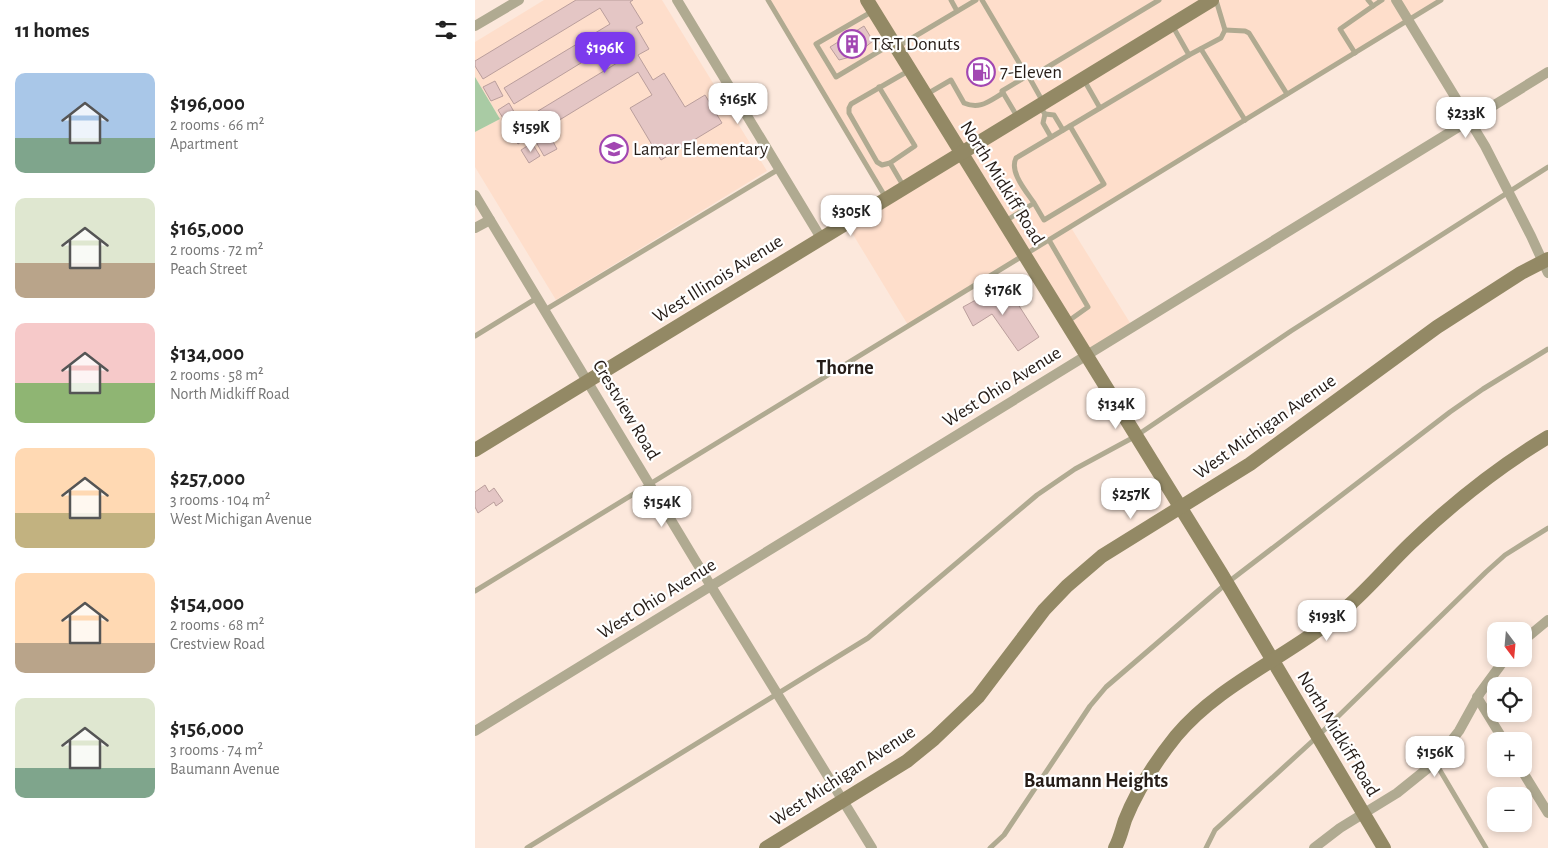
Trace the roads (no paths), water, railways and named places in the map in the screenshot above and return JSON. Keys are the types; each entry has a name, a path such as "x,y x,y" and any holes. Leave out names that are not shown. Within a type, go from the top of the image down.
{"main road":[{"name":"West Illinois Avenue","path":"475,450 1018,118 1042,107 1083,78 1209,1"},
{"name":"North Midkiff Road","path":"870,5 1227,583 1384,848"},
{"name":"West Michigan Avenue","path":"766,848 907,761 954,722 989,684 1031,627 1067,586 1102,556 1272,449 1384,364 1437,327 1521,273 1546,265"},
{"path":"1115,848 1140,789 1176,736 1228,690 1315,633 1346,608 1382,575 1412,542 1469,492 1517,456 1548,437"}],"street":[{"path":"475,26 519,0"},
{"path":"677,0 821,238"},
{"path":"1396,0 1470,120 1546,265"},
{"name":"West Ohio Avenue","path":"475,731 1548,72"},
{"name":"Crestview Road","path":"475,195 872,848"},
{"path":"475,228 490,220"},
{"path":"1533,632 1548,620"},
{"path":"1314,848 1340,828 1412,782 1434,761 1459,731 1477,697 1498,668"},
{"path":"1477,697 1498,732"},
{"path":"1526,777 1548,813"}],"lane":[{"path":"768,0 886,199"},
{"path":"951,0 957,11"},
{"path":"870,5 816,44 836,77 976,0"},
{"path":"981,0 1028,76 1042,107 1043,123 1051,137"},
{"path":"925,95 951,80 964,103 982,106 1003,93 1002,91 1159,0"},
{"path":"1368,0 1373,6"},
{"path":"1355,52 1340,29 1381,0"},
{"path":"475,591 1441,0"},
{"path":"1209,1 1225,30"},
{"path":"1171,24 1189,55"},
{"path":"1225,30 1249,33 1287,94"},
{"path":"1070,126 1104,184 1044,220 1016,175 1015,162 1017,158 1051,137 1189,55 1221,38 1225,30"},
{"path":"1201,49 1245,120"},
{"path":"879,87 915,146 882,165 877,162 849,113 849,108 851,104 879,87 910,70"},
{"path":"1083,78 1100,108"},
{"path":"1003,93 1018,118"},
{"path":"1042,107 1054,115 1063,130"},
{"path":"890,162 904,187"},
{"path":"527,848 868,638 1037,495 1075,469 1136,436 1291,331 1548,167"},
{"path":"545,310 779,169"},
{"path":"1004,223 1033,203"},
{"path":"1049,240 1088,307 1066,323"},
{"path":"475,336 537,298"},
{"path":"990,848 1004,835 1090,706 1106,687 1227,583 1450,412 1483,389 1548,349"},
{"path":"1206,848 1215,830 1318,736 1505,555 1548,528"},
{"path":"1434,761 1486,848"}],"place":[{"name":"T&T Donuts","path":"852,44"},
{"name":"7-Eleven","path":"981,72"},
{"name":"Lamar Elementary","path":"614,149"}],"district":[{"name":"Thorne","path":"845,368"},
{"name":"Baumann Heights","path":"1096,781"}]}
